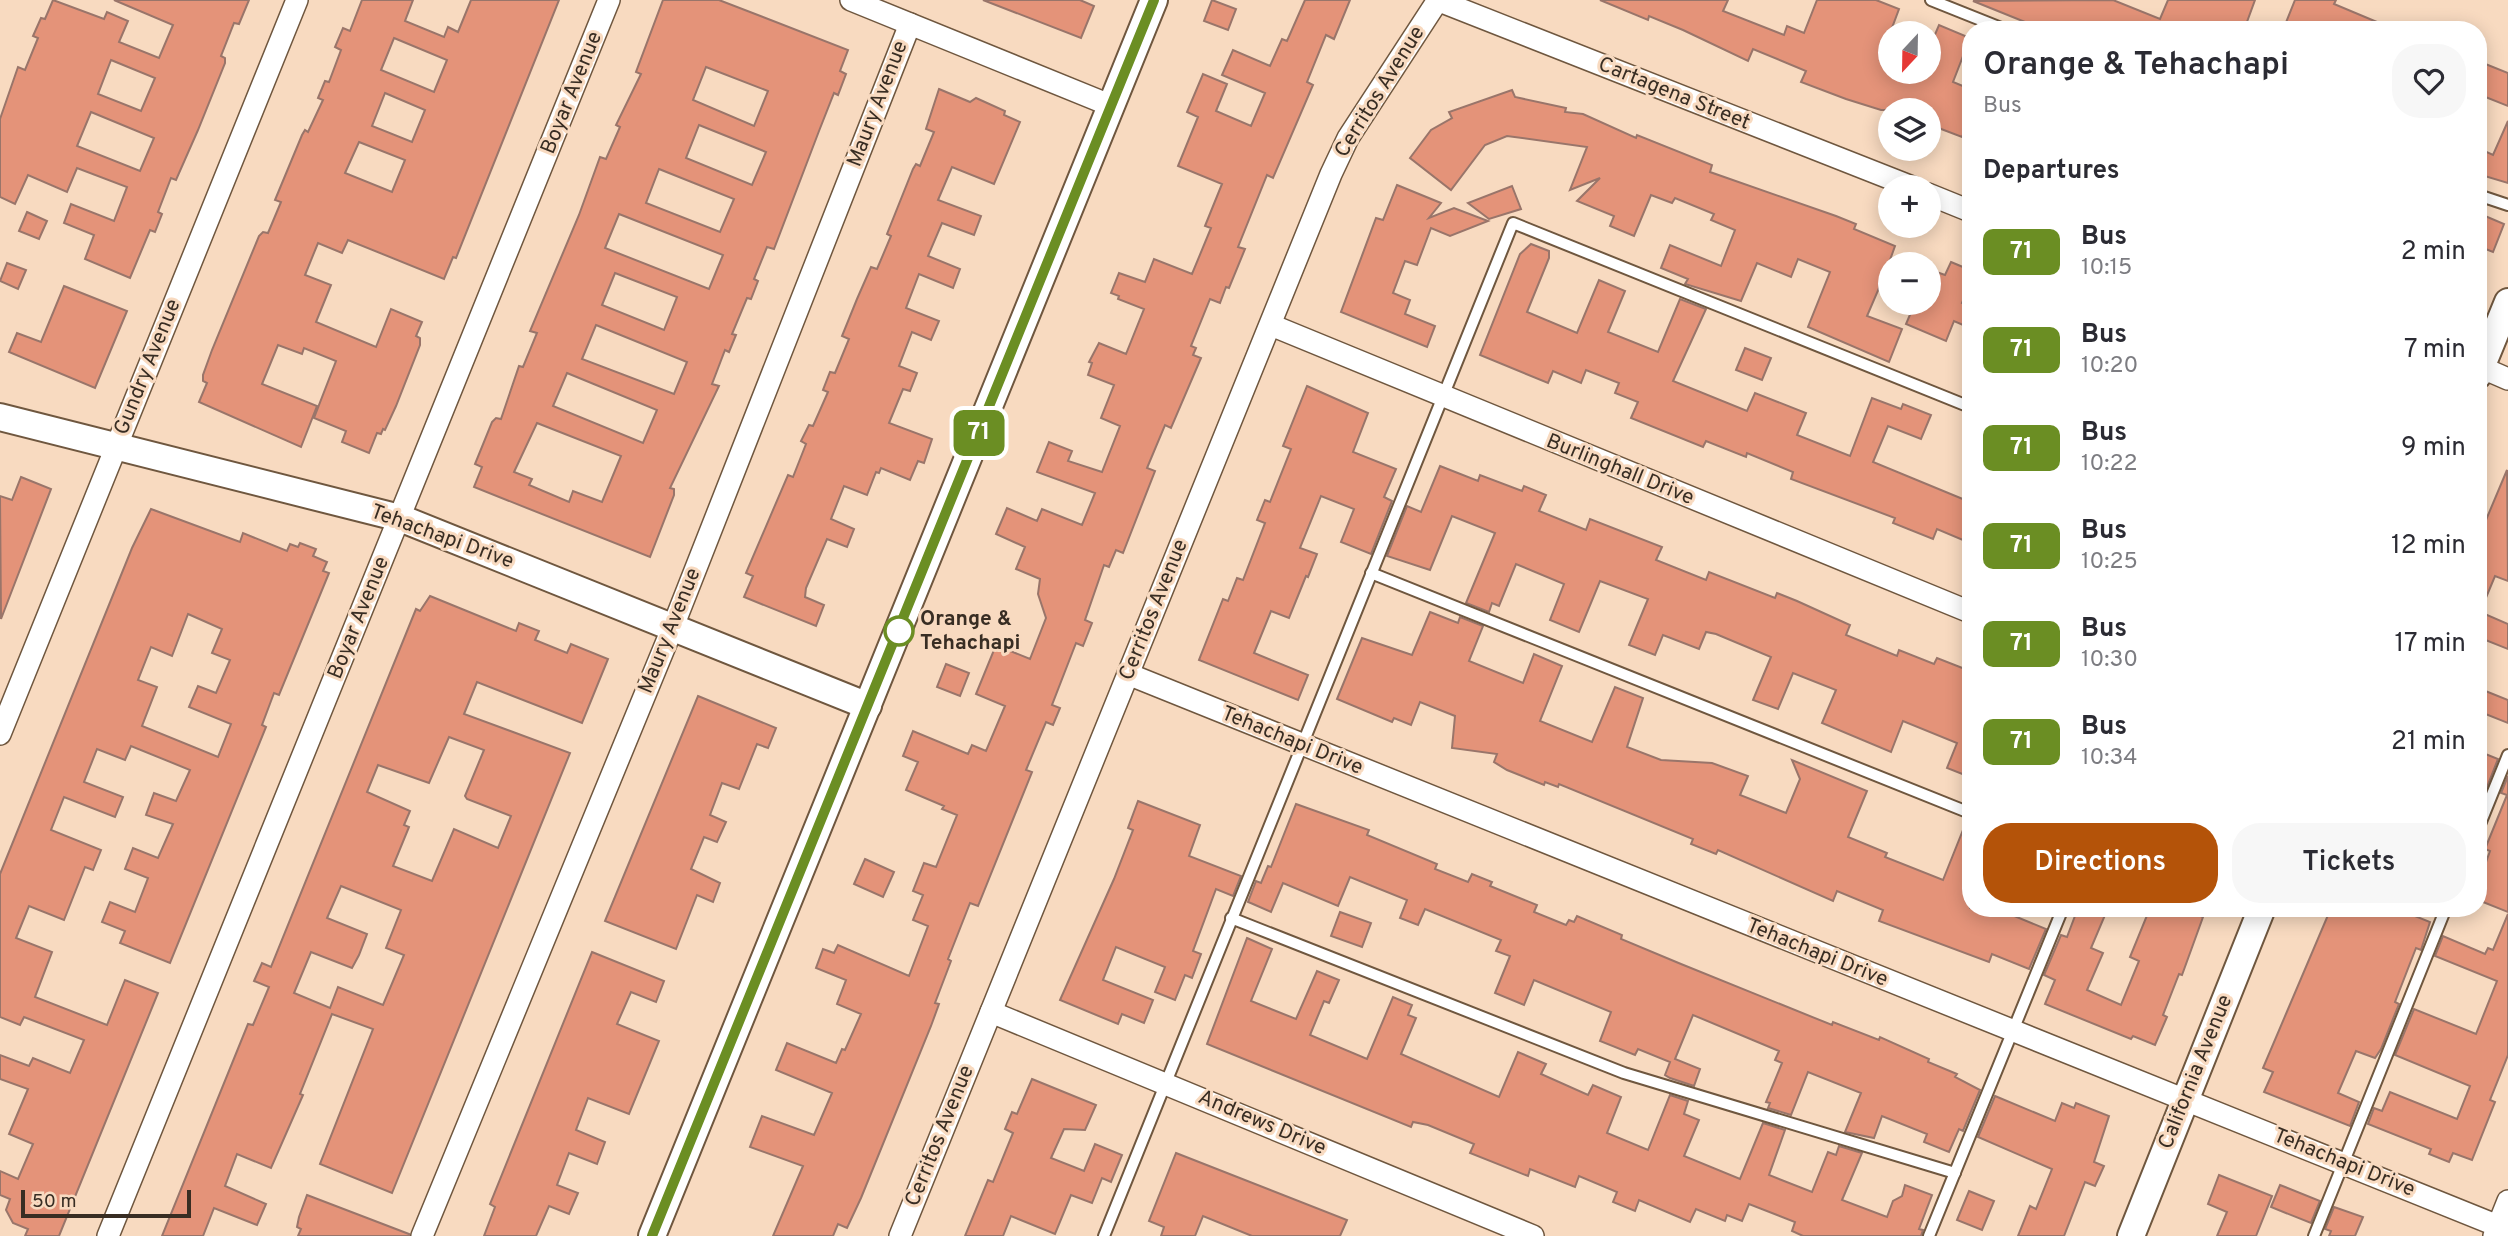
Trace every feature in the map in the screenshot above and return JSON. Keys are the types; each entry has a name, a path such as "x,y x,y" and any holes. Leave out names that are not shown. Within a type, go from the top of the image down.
{"street":[{"name":"Gundry Avenue","path":"0,734 297,0"},
{"name":"Boyar Avenue","path":"108,1236 609,0"},
{"path":"851,0 1112,106"},
{"path":"652,1236 1154,0"},
{"name":"Cartagena Street","path":"1438,0 1882,175"},
{"name":"Cerritos Avenue","path":"900,1236 1348,138 1438,0"},
{"name":"Maury Avenue","path":"422,1236 672,629 910,24"},
{"path":"1941,199 1962,208"},
{"path":"2487,351 2508,302"},
{"name":"Burlinghall Drive","path":"1270,326 1962,609"},
{"path":"2487,372 2508,379"},
{"name":"Tehachapi Drive","path":"0,417 116,444 400,518 474,545 672,629 868,706"},
{"name":"Tehachapi Drive","path":"1128,674 2184,1101 2344,1162 2500,1231"},
{"name":"California Avenue","path":"2131,1236 2258,917"},
{"name":"Andrews Drive","path":"991,1012 1533,1236"},
{"path":"2500,1231 2508,1201"}],"lane":[{"path":"1931,0 1984,21"},
{"path":"2487,198 2508,205"},
{"path":"1104,1236 1513,223 1962,404"},
{"path":"1371,573 1962,811"},
{"path":"2487,808 2508,755"},
{"path":"1929,1236 2059,917"},
{"path":"2314,1236 2442,917"},
{"path":"1231,918 1624,1073 1955,1173"}],"building":[{"path":"53,0 104,19 107,12 128,21 119,42 159,58 173,25 114,0 249,0 239,24 234,23 221,56 225,58 225,63 198,130 176,180 171,178 158,212 162,214 155,232 150,230 130,278 85,259 94,235 64,223 71,204 114,221 127,187 77,168 67,192 28,175 15,204 0,197 0,119 18,67 25,70 38,38 33,36 41,18 45,19","holes":["111,60 155,78 141,111 98,94","91,112 154,138 140,171 77,146"]},
{"path":"362,0 413,0 405,21 444,37 448,27 458,32 471,0 559,0 456,258 453,257 444,279 348,240 342,253 318,243 305,275 331,285 316,322 376,347 391,309 422,322 416,336 420,338 420,345 396,406 385,430 383,429 381,434 377,433 369,453 342,442 346,431 314,418 336,361 304,348 302,354 278,345 262,384 317,406 301,447 199,402 207,383 203,381 203,375 212,350 259,236 263,232 268,233 281,202 275,200 302,135 305,130 308,132 323,100 318,98 325,81 329,82 341,50 335,47 343,28 350,31","holes":["394,38 447,60 434,92 381,70","385,93 425,110 412,142 372,126","359,142 405,160 392,192 345,173"]},
{"path":"663,0 719,0 848,50 840,71 846,74 838,95 834,93 774,249 767,247 754,279 758,281 751,299 747,298 732,334 736,335 729,352 725,350 712,384 719,386 670,488 674,489 674,495 650,557 474,487 482,467 475,464 492,422 496,418 501,419 519,366 523,367 537,333 530,331 579,215 600,157 606,159 620,127 616,125 641,74 636,72","holes":["706,67 768,91 754,126 693,100","699,125 766,152 752,185 686,158","659,169 734,199 720,232 646,203","619,214 723,255 709,289 605,248","615,273 677,297 664,330 602,305","596,325 687,362 674,394 582,359","567,373 657,410 643,443 553,406","537,423 621,456 602,502 573,491 569,502 529,485 532,479 514,472"]},
{"path":"983,0 1080,0 1094,6 1081,38"},
{"path":"1212,0 1236,9 1228,30 1204,21"},
{"path":"1305,0 1350,0 1334,39 1326,35 1307,82 1313,85 1273,178 1267,175 1238,247 1245,249 1229,288 1226,287 1220,303 1210,299 1191,346 1196,348 1193,355 1201,358 1171,428 1165,425 1147,468 1155,471 1123,553 1116,550 1109,567 1104,565 1085,620 1092,623 1083,646 1076,643 1052,705 1060,708 1053,725 1046,722 1026,770 1032,772 978,906 970,903 948,959 951,961 935,1003 939,1004 931,1026 861,1198 847,1228 838,1224 833,1236 773,1236 803,1166 750,1147 762,1116 814,1135 832,1093 776,1070 787,1043 836,1063 842,1049 845,1050 861,1014 837,1004 846,980 816,968 823,949 834,953 838,945 909,976 928,926 913,920 923,895 913,891 924,863 936,867 957,815 942,809 944,806 906,790 918,762 903,756 913,731 968,754 972,745 986,751 1005,706 976,694 996,645 1030,659 1046,618 1038,594 1040,579 1016,569 1025,547 996,534 1007,508 1037,521 1042,509 1082,525 1095,493 1037,472 1049,442 1072,451 1068,461 1102,472 1120,426 1101,418 1114,385 1088,375 1092,363 1089,362 1099,343 1126,354 1144,309 1118,299 1119,296 1111,293 1119,273 1145,282 1154,259 1192,274 1211,228 1205,226 1222,184 1178,166 1198,117 1187,112 1203,74 1227,84 1216,111 1251,126 1265,93 1222,75 1233,50 1270,66 1282,39 1287,41"},
{"path":"1600,0 1728,0 1723,11 1784,35 1787,26 1804,33 1817,0 1876,0 1899,9 1895,21 1878,21 1878,84 1941,84 1941,26 1962,35 1962,59 1953,82 1962,86 1962,137 1941,129 1941,98 1878,98 1878,109 1801,82 1806,71 1753,49 1748,61 1649,16 1648,20"},
{"path":"2113,0 2160,19 2168,0 2255,0 2247,21 2023,21 1973,1"},
{"path":"2295,0 2336,0 2334,4 2375,21 2287,21"},
{"path":"2487,65 2508,73 2508,106 2487,98"},
{"path":"939,89 970,102 976,98 1005,111 1004,115 1020,122 994,184 952,167 938,200 981,216 974,235 942,223 928,256 960,269 953,288 919,274 906,308 939,321 931,340 912,332 899,366 917,373 910,391 903,389 889,423 932,439 924,463 918,461 910,480 881,468 879,473 876,472 867,495 844,486 831,519 854,529 847,547 827,539 806,588 805,597 824,605 816,626 744,597 753,576 746,573 788,475 793,477 806,444 801,441 809,425 813,426 828,392 823,390 830,372 835,373 849,339 842,336 857,299 871,267 877,269 891,236 887,234 913,169 916,164 920,166 934,132 926,129"},
{"path":"1512,90 1515,97 1566,108 1565,112 1583,114 1636,138 1637,135 1712,165 1710,172 1856,224 1854,229 1895,246 1893,252 1878,252 1878,290 1867,316 1902,329 1889,362 1808,327 1830,272 1798,259 1791,277 1757,263 1741,301 1685,284 1688,279 1661,268 1670,245 1721,266 1735,230 1711,220 1714,214 1675,198 1672,203 1651,195 1634,236 1610,226 1614,216 1577,201 1600,178 1570,190 1587,147 1507,136 1485,145 1451,190 1410,158 1431,130 1452,118 1449,112"},
{"path":"2508,121 2508,183 2487,177 2487,152 2493,155"},
{"path":"1397,185 1441,203 1429,218 1454,208 1488,221 1450,236 1431,228 1417,265 1405,261 1393,293 1410,300 1405,314 1435,326 1427,347 1341,312 1376,218 1383,220"},
{"path":"1512,186 1521,209 1489,219 1468,203"},
{"path":"27,212 47,221 39,239 19,231"},
{"path":"2487,217 2504,224 2493,252 2487,250"},
{"path":"1531,244 1549,251 1549,258 1527,312 1577,333 1599,280 1625,291 1608,332 1658,352 1680,299 1706,309 1673,381 1747,411 1755,393 1806,413 1797,435 1850,456 1872,398 1901,409 1903,404 1931,415 1921,439 1888,426 1873,462 1962,499 1962,540 1937,529 1933,539 1893,523 1895,518 1791,479 1793,472 1747,453 1746,457 1706,441 1703,447 1631,418 1638,402 1615,393 1619,383 1586,370 1581,383 1553,371 1548,383 1480,355 1520,254"},
{"path":"1951,262 1962,267 1962,324 1954,321 1946,341 1906,324 1910,315 1941,315 1941,274 1945,275"},
{"path":"7,263 26,270 18,289 0,281"},
{"path":"64,286 127,311 95,388 9,352 17,333 41,342"},
{"path":"1745,348 1771,358 1762,380 1736,370"},
{"path":"1307,386 1368,413 1353,452 1396,469 1384,497 1392,501 1371,554 1341,542 1354,509 1321,496 1300,548 1317,554 1308,577 1306,576 1289,618 1271,611 1254,653 1308,675 1298,700 1199,660 1223,599 1228,601 1237,578 1243,580 1265,523 1257,520 1265,500 1270,502 1291,449 1283,446"},
{"path":"1440,466 1478,481 1480,475 1522,491 1524,486 1546,495 1539,511 1586,530 1590,519 1662,547 1656,560 1706,580 1709,572 1775,598 1777,593 1850,625 1846,635 1897,656 1899,650 1934,664 1937,658 1962,668 1962,774 1947,768 1957,743 1903,721 1891,752 1822,723 1836,690 1793,673 1778,709 1753,700 1771,657 1716,634 1706,632 1699,649 1663,635 1655,655 1629,645 1648,599 1600,581 1579,632 1550,620 1564,584 1516,564 1499,606 1492,603 1489,612 1466,603 1495,533 1452,516 1430,570 1387,556 1407,506 1421,512"},
{"path":"2507,470 2508,581 2495,576 2487,595 2487,518"},
{"path":"21,477 51,489 1,619 0,496 12,500"},
{"path":"151,509 240,542 243,533 287,551 290,544 298,547 300,543 316,549 313,556 327,562 323,571 329,573 279,695 274,693 262,725 266,727 170,963 120,943 125,931 102,922 110,902 135,912 148,878 125,869 133,848 158,858 173,824 146,815 154,793 176,801 190,770 131,746 125,760 97,749 84,782 123,797 115,817 64,797 51,830 101,850 93,870 85,867 64,920 29,906 16,938 52,952 35,997 107,1025 125,980 158,993 59,1236 25,1236 28,1229 13,1223 6,1210 10,1199 0,1195 0,1171 18,1179 33,1144 9,1134 28,1089 0,1079 0,1055 29,1066 33,1058 70,1073 84,1040 24,1017 20,1025 0,1017 0,874 132,548","holes":["188,614 222,629 212,653 230,660 216,693 198,686 189,707 231,724 218,757 142,726 157,687 138,680 151,647 172,656"]},
{"path":"430,596 516,631 519,623 539,631 535,640 567,653 571,644 608,659 582,723 477,682 464,714 570,753 392,1193 320,1164 373,1029 332,1014 300,1094 303,1095 271,1168 237,1154 225,1186 266,1204 257,1225 214,1208 203,1236 162,1236 248,1024 253,1025 269,987 254,981 262,963 271,967 416,609 420,611","holes":["449,737 484,750 465,796 467,799 511,816 498,848 454,829 432,881 393,866 409,827 404,825 410,811 367,792 378,765 429,783","341,886 401,910 386,948 404,955 383,1005 338,987 330,1008 294,993 311,952 352,968 359,955 367,934 327,918"]},
{"path":"1430,612 1458,623 1460,617 1483,626 1469,661 1523,683 1534,654 1562,666 1540,721 1592,742 1615,687 1643,698 1627,747 1661,760 1712,763 1748,776 1740,795 1786,813 1800,779 1792,760 1867,791 1848,837 1887,853 1885,857 1943,880 1962,832 1962,917 2017,917 2046,929 2029,969 1992,954 1989,962 1879,921 1883,910 1837,891 1833,901 1718,850 1716,854 1691,844 1693,839 1559,784 1558,787 1545,782 1544,785 1494,762 1497,754 1452,748 1455,716 1420,702 1411,725 1394,718 1392,722 1337,699 1362,638 1412,655"},
{"path":"2487,615 2508,624 2508,649 2487,641"},
{"path":"946,664 969,673 960,696 937,687"},
{"path":"2487,692 2508,700 2508,723 2487,715"},
{"path":"698,696 776,728 768,748 757,744 739,789 722,783 710,815 726,822 717,842 704,837 691,869 720,883 713,902 697,895 676,949 605,921"},
{"path":"2487,755 2498,759 2487,787"},
{"path":"2508,776 2508,912 2487,904 2487,859 2490,851 2487,850 2487,844 2507,795 2501,793"},
{"path":"1138,801 1200,825 1189,856 1241,876 1233,896 1216,889 1193,951 1201,954 1192,978 1185,975 1175,1000 1155,992 1165,967 1116,947 1103,980 1153,1000 1144,1023 1122,1014 1118,1024 1060,1000 1114,879 1133,830 1128,828"},
{"path":"1296,804 1369,830 1367,835 1437,864 1435,869 1468,882 1472,874 1492,882 1490,886 1537,905 1534,912 1566,925 1569,920 1574,922 1577,916 1622,935 1621,939 1681,964 1832,1025 1833,1022 1879,1040 1880,1037 1929,1059 1928,1062 1957,1074 1955,1077 1980,1090 1963,1131 1959,1129 1949,1152 1924,1142 1927,1134 1882,1116 1874,1138 1845,1132 1861,1093 1808,1072 1791,1115 1768,1108 1770,1103 1766,1102 1782,1063 1775,1060 1779,1051 1693,1015 1675,1059 1700,1069 1694,1086 1670,1078 1665,1075 1670,1062 1638,1049 1635,1055 1600,1041 1611,1012 1534,980 1524,1005 1495,993 1510,956 1496,951 1501,940 1425,909 1418,925 1400,918 1407,900 1350,877 1338,906 1283,883 1271,912 1248,902 1256,881 1261,883 1268,866 1271,867"},
{"path":"865,859 894,872 883,897 854,884"},
{"path":"1340,912 1371,923 1362,947 1331,936"},
{"path":"2508,914 2508,1055 2490,1100 2495,1102 2472,1160 2453,1153 2449,1162 2429,1154 2431,1149 2368,1124 2374,1108 2382,1111 2390,1092 2457,1119 2470,1086 2395,1055 2414,1009 2476,1034 2497,981 2435,956 2443,936 2485,954 2488,948 2493,950"},
{"path":"2075,917 2104,917 2091,948 2103,953 2087,990 2121,1005 2139,961 2130,957 2146,917 2203,917 2182,975 2179,974 2163,1015 2167,1017 2155,1045 2133,1036 2131,1039 2045,1004 2055,980 2044,975 2061,935 2067,937"},
{"path":"2327,917 2418,917 2430,922 2421,950 2416,948 2395,1002 2399,1004 2381,1049 2375,1058 2356,1051 2338,1093 2359,1102 2350,1126 2264,1092 2273,1072 2263,1068"},
{"path":"1247,938 1272,949 1251,1001 1296,1019 1317,971 1339,980 1329,1003 1324,1001 1310,1035 1367,1059 1393,997 1412,1005 1408,1015 1416,1018 1401,1054 1499,1097 1518,1052 1546,1064 1541,1074 1588,1095 1593,1085 1621,1097 1607,1133 1648,1150 1670,1095 1688,1101 1684,1114 1699,1120 1684,1156 1740,1179 1763,1123 1785,1130 1769,1175 1812,1192 1828,1152 1836,1155 1839,1146 1862,1153 1842,1200 1887,1217 1893,1201 1902,1196 1905,1185 1932,1195 1919,1229 1923,1230 1921,1236 1803,1236 1792,1231 1795,1222 1749,1204 1742,1221 1727,1215 1725,1221 1696,1209 1690,1222 1639,1200 1635,1211 1613,1202 1617,1192 1579,1176 1575,1187 1530,1169 1528,1176 1470,1153 1474,1144 1428,1125 1413,1122 1411,1127 1207,1044"},
{"path":"592,952 664,981 656,1002 631,992 617,1024 659,1041 629,1114 588,1098 576,1130 605,1142 597,1164 569,1153 557,1185 578,1193 569,1214 549,1206 536,1236 484,1236 495,1207 490,1204"},
{"path":"1032,1079 1096,1105 1085,1130 1064,1129 1051,1158 1084,1171 1095,1144 1122,1155 1111,1182 1102,1178 1092,1203 1071,1195 1055,1234 1011,1216 1003,1236 965,1236 988,1180 993,1182 1013,1133 1005,1129 1012,1112 1017,1114"},
{"path":"1995,1096 2055,1121 2062,1103 2074,1108 2076,1103 2109,1116 2094,1162 2104,1166 2095,1186 2085,1182 2064,1236 2018,1236 2030,1206 2036,1209 2052,1169 1978,1137"},
{"path":"1176,1153 1347,1220 1340,1236 1252,1236 1203,1216 1195,1236 1161,1236 1164,1227 1149,1221"},
{"path":"2219,1175 2272,1196 2256,1236 2217,1236 2227,1212 2208,1204"},
{"path":"2280,1185 2320,1201 2311,1223 2271,1207"},
{"path":"1969,1191 1994,1201 1982,1230 1957,1220"},
{"path":"307,1195 409,1236 298,1236 301,1229 297,1227 299,1217"},
{"path":"2334,1207 2363,1217 2355,1236 2329,1236 2331,1231 2325,1229"}],"bus line":[{"name":"71","path":"652,1236 1154,0"}],"place":[{"name":"Orange & Tehachapi","path":"899,631"}]}
